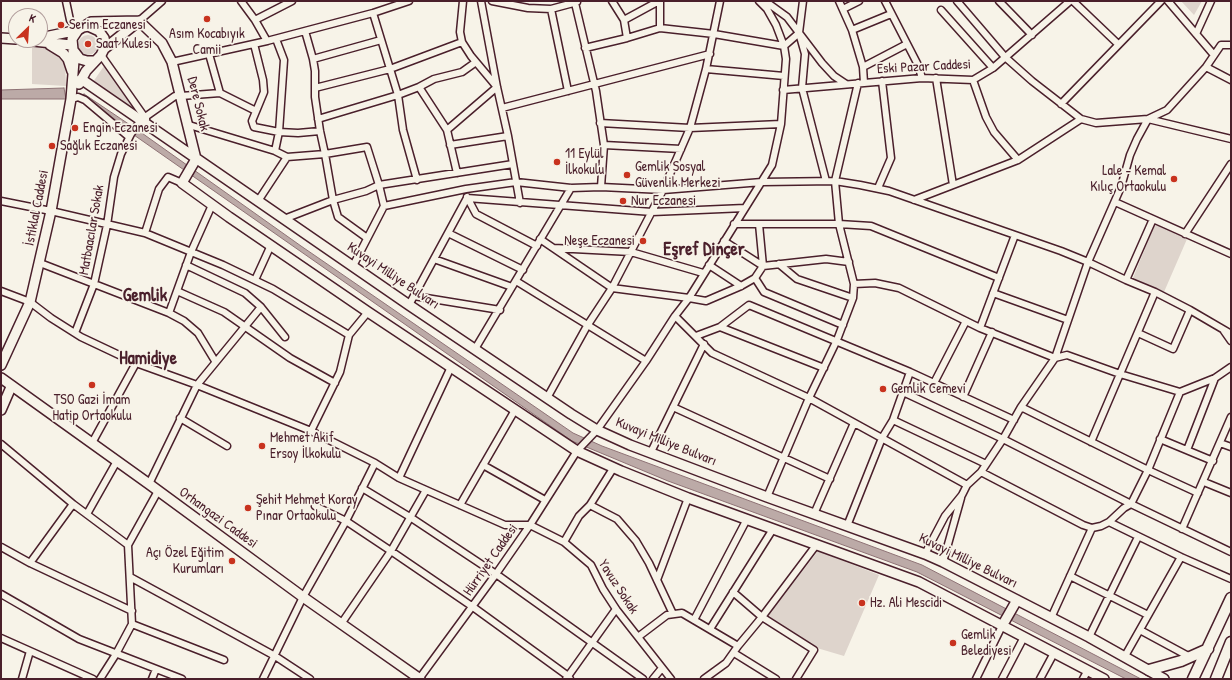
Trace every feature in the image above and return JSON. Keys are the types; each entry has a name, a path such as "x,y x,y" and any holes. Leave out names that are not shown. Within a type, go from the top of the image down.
{"main road":[{"path":"100,55 87,61 80,59 72,47 72,39 78,30 91,22 139,21"},
{"path":"74,88 100,55 139,21"},
{"name":"Dere Sokak","path":"139,21 162,43 172,62 189,125 194,163"},
{"path":"48,38 88,26 99,31 104,38 100,55"},
{"path":"48,41 72,47"},
{"path":"48,43 63,52 68,60 74,88"},
{"name":"İstiklal Caddesi","path":"1,366 30,302 52,211 74,88 74,61 72,47"},
{"name":"Kuvayi Milliye Bulvarı","path":"74,88 137,126 150,126 194,163 258,201 546,398 598,430 630,445 767,497 925,554 1089,637 1164,679"},
{"path":"194,163 184,180 212,205 368,312 577,451 688,498 919,582 1104,679"},
{"name":"Orhangazi Caddesi","path":"1,378 11,387 92,443 303,597 420,679"},
{"path":"1,410 11,387"},
{"path":"1193,679 1231,598"},
{"path":"1002,626 1017,600"},
{"path":"1216,679 1231,642"},
{"path":"1150,670 1169,666 1208,649"}],"street":[{"path":"66,1 70,20 73,26 78,30"},
{"path":"139,21 162,1"},
{"path":"241,1 255,20 267,41"},
{"path":"255,20 292,1"},
{"path":"172,62 276,39 373,13 409,1"},
{"path":"463,1 460,32 462,42 476,62 497,87"},
{"path":"481,1 520,203"},
{"path":"492,1 528,8 551,9 563,3 576,2 594,85 604,145 601,188"},
{"path":"612,1 624,20 627,38"},
{"path":"624,20 659,1 660,28"},
{"path":"546,398 587,326 612,288 663,190 681,149 690,128 710,54 720,1"},
{"name":"Hürriyet Caddesi","path":"420,679 473,607 530,525 577,451 598,430 646,361 675,316 689,298 703,273 746,208 772,164 780,124 786,59 784,46 776,25 767,9 759,1"},
{"path":"765,1 787,17 834,76 846,84"},
{"path":"803,1 799,33 805,54 802,88 826,181"},
{"path":"767,497 809,398 837,340 853,298 854,284 839,224 835,181 861,83 863,67 852,30 839,1"},
{"path":"843,8 859,1"},
{"path":"885,1 918,65 922,78"},
{"path":"957,1 1005,57 1032,81 1081,119 1096,123 1148,119 1231,139"},
{"path":"999,1 1032,35"},
{"name":"Eski Pazar Caddesi","path":"783,90 922,78 973,80 993,68 1070,1"},
{"path":"1073,1 1118,44"},
{"path":"1061,104 1161,1"},
{"path":"1168,1 1214,55"},
{"path":"1196,34 1211,1"},
{"path":"551,9 568,91"},
{"path":"941,10 993,68"},
{"path":"373,13 398,95 403,130 417,180"},
{"path":"852,30 891,14"},
{"path":"585,48 660,28 714,34 784,46 799,33"},
{"path":"304,31 313,59 315,71 315,97 332,200 338,217 367,238"},
{"path":"275,151 284,60 276,39"},
{"path":"313,59 381,40"},
{"path":"315,88 390,69 462,42"},
{"path":"254,44 263,80 264,92 252,121 254,127 278,132 298,133 320,131"},
{"path":"863,67 907,44"},
{"path":"943,562 962,496 967,485 981,472 1003,439 1021,407 1055,358 1088,262 1121,187 1130,155 1148,119 1167,110 1206,67 1221,45 1231,45"},
{"path":"209,54 220,93"},
{"path":"502,108 710,54"},
{"path":"100,55 137,126"},
{"path":"318,119 398,95 419,87 434,79 462,72 476,62"},
{"path":"1206,67 1231,80"},
{"path":"706,69 784,76"},
{"path":"936,78 953,185"},
{"path":"973,80 986,118 994,132 1018,160"},
{"path":"878,188 891,158 882,81"},
{"path":"419,87 447,130 457,173"},
{"path":"447,130 497,87"},
{"path":"74,88 78,97 137,126"},
{"path":"137,126 174,96 220,93 256,111"},
{"path":"914,200 1018,160 1081,119"},
{"path":"600,123 690,128 780,124"},
{"path":"189,125 275,151 287,157 325,154 367,147 384,206 353,266"},
{"name":"Matbaacılar Sokak","path":"76,333 94,284 107,225 114,177 121,154 137,126"},
{"path":"450,145 508,136"},
{"path":"604,145 681,149"},
{"path":"258,201 287,157"},
{"path":"284,219 332,200 366,191 379,185 512,164"},
{"path":"1185,234 1231,164"},
{"path":"145,233 159,189 168,177 184,180"},
{"path":"384,206 466,189 516,182 571,188 663,190 762,182 835,181 878,188 1015,235 1088,262 1155,292 1231,334"},
{"path":"475,350 571,188"},
{"path":"466,189 467,198 476,214 537,246"},
{"path":"467,198 652,212 746,208"},
{"path":"409,305 467,198"},
{"path":"1,201 52,211 145,233 255,280 273,289 349,335"},
{"path":"1114,202 1231,254"},
{"path":"169,313 191,252 212,205"},
{"path":"1126,280 1153,219"},
{"path":"734,224 839,224 871,226 999,278"},
{"path":"540,239 612,288 689,298 706,302 755,278 763,266 759,224"},
{"path":"448,233 523,270"},
{"path":"980,328 1015,235"},
{"path":"724,241 763,266 826,259 849,262"},
{"path":"255,280 271,245"},
{"path":"552,248 631,252 703,273"},
{"path":"434,259 512,287"},
{"path":"40,263 169,313 184,321 198,333 215,361"},
{"path":"779,264 797,278 853,298"},
{"path":"186,265 245,293 261,307 285,337"},
{"path":"709,265 741,286"},
{"path":"755,278 764,292 843,325"},
{"path":"516,281 646,361"},
{"path":"854,284 875,283 899,288 980,328 1055,358 1067,355 1120,374 1180,392 1215,378 1231,367"},
{"path":"1,291 30,302 51,318 76,333 136,363 197,385 311,431 375,462 399,478 505,525 530,525"},
{"path":"177,291 224,312 245,325 290,358 335,383"},
{"path":"1091,442 1155,292"},
{"path":"993,293 1068,320"},
{"path":"414,296 500,310"},
{"path":"696,336 720,327 749,305 837,340 1014,420"},
{"path":"148,484 197,385 215,361 261,307"},
{"path":"1138,333 1174,349 1190,310"},
{"path":"311,431 340,372 349,335 368,312"},
{"path":"675,316 712,353 809,398 967,485"},
{"path":"934,383 966,321"},
{"path":"720,327 824,368"},
{"path":"1222,329 1231,341"},
{"path":"963,396 992,332"},
{"path":"651,452 704,344"},
{"path":"92,443 136,363"},
{"path":"399,478 451,367"},
{"path":"846,526 882,438 893,420 910,372"},
{"path":"1187,450 1215,378"},
{"path":"903,392 1003,439 1182,530 1231,552"},
{"path":"981,472 1083,525 1092,528 1101,526 1109,522 1117,513 1131,504 1148,470 1180,392"},
{"path":"673,407 830,479"},
{"path":"1021,407 1198,493"},
{"path":"460,505 515,410"},
{"path":"1182,530 1231,417"},
{"path":"180,418 227,446"},
{"path":"893,420 986,464"},
{"path":"814,514 854,423"},
{"path":"1160,439 1212,461"},
{"path":"1220,443 1231,447"},
{"path":"1,444 73,504 128,545"},
{"path":"87,514 117,461"},
{"path":"264,679 303,597 346,521 375,462"},
{"path":"483,465 545,500"},
{"path":"564,542 579,516 590,505 614,467"},
{"path":"1204,482 1231,493"},
{"path":"362,488 410,517 496,574 643,679"},
{"path":"341,624 391,551 426,490"},
{"path":"100,679 116,654 132,624 128,545 158,491"},
{"path":"925,554 945,516 962,496"},
{"path":"657,580 688,498"},
{"path":"30,563 73,504"},
{"path":"590,505 617,519 636,541 673,614"},
{"path":"315,506 346,521 391,551 473,607 568,678 616,609"},
{"path":"694,620 747,519"},
{"path":"1109,522 1138,537 1231,579"},
{"name":"Yavuz Sokak","path":"530,525 564,542 591,565 603,589 616,609 671,679"},
{"path":"1051,618 1092,528"},
{"path":"710,629 773,529"},
{"path":"1089,637 1138,537"},
{"path":"704,679 726,663 817,544"},
{"path":"1,547 30,563 132,612"},
{"path":"1125,656 1181,557"},
{"path":"1070,576 1148,615"},
{"path":"130,577 275,656 310,679"},
{"path":"733,592 762,617 814,650 796,679"},
{"path":"1,594 79,639 182,679"},
{"path":"638,637 667,615 682,613 738,646"},
{"path":"132,624 224,660"},
{"path":"976,679 1002,626"},
{"path":"1140,630 1190,657"},
{"path":"1002,679 1024,637"},
{"path":"1,638 93,679"},
{"path":"22,679 30,651"},
{"path":"734,653 776,679"},
{"path":"1040,679 1054,653"},
{"path":"653,679 662,668"},
{"path":"152,679 156,669"},
{"path":"1083,679 1088,670"}],"shaded area":[{"path":"1181,1 1202,1 1194,15"},
{"path":"88,35 95,38 98,45 95,52 88,55 81,52 78,45 81,38"},
{"path":"32,48 47,48 61,55 65,61 66,86 32,84"},
{"path":"104,66 141,112 139,114 93,82"},
{"path":"64,88 66,99 1,99 1,90"},
{"path":"84,94 139,131 301,246 573,433 602,446 922,565 1141,679 1126,679 917,572 668,481 572,441 81,98"},
{"path":"1155,224 1187,239 1164,292 1133,278"},
{"path":"818,551 879,575 844,656 817,648 767,617"}],"place":[{"name":"Asım Kocabıyık Camii","path":"207,19"},
{"name":"Serim Eczanesi","path":"61,25"},
{"name":"Saat Kulesi","path":"88,44"},
{"name":"Engin Eczanesi","path":"75,128"},
{"name":"Sağlık Eczanesi","path":"52,146"},
{"name":"11 Eylül İlkokulu","path":"557,162"},
{"name":"Gemlik Sosyal Güvenlik Merkezi","path":"627,175"},
{"name":"Lale - Kemal Kılıç Ortaokulu","path":"1174,179"},
{"name":"Nur Eczanesi","path":"623,201"},
{"name":"Neşe Eczanesi","path":"643,241"},
{"name":"TSO Gazi İmam Hatip Ortaokulu","path":"92,385"},
{"name":"Gemlik Cemevi","path":"883,389"},
{"name":"Mehmet Akif Ersoy İlkokulu","path":"262,446"},
{"name":"Şehit Mehmet Koray Pınar Ortaokulu","path":"248,508"},
{"name":"Açı Özel Eğitim Kurumları","path":"232,561"},
{"name":"Hz. Ali Mescidi","path":"862,603"},
{"name":"Gemlik Belediyesi","path":"953,643"}],"district":[{"name":"Eşref Dinçer","path":"704,250"},
{"name":"Gemlik","path":"145,296"},
{"name":"Hamidiye","path":"148,359"}]}
